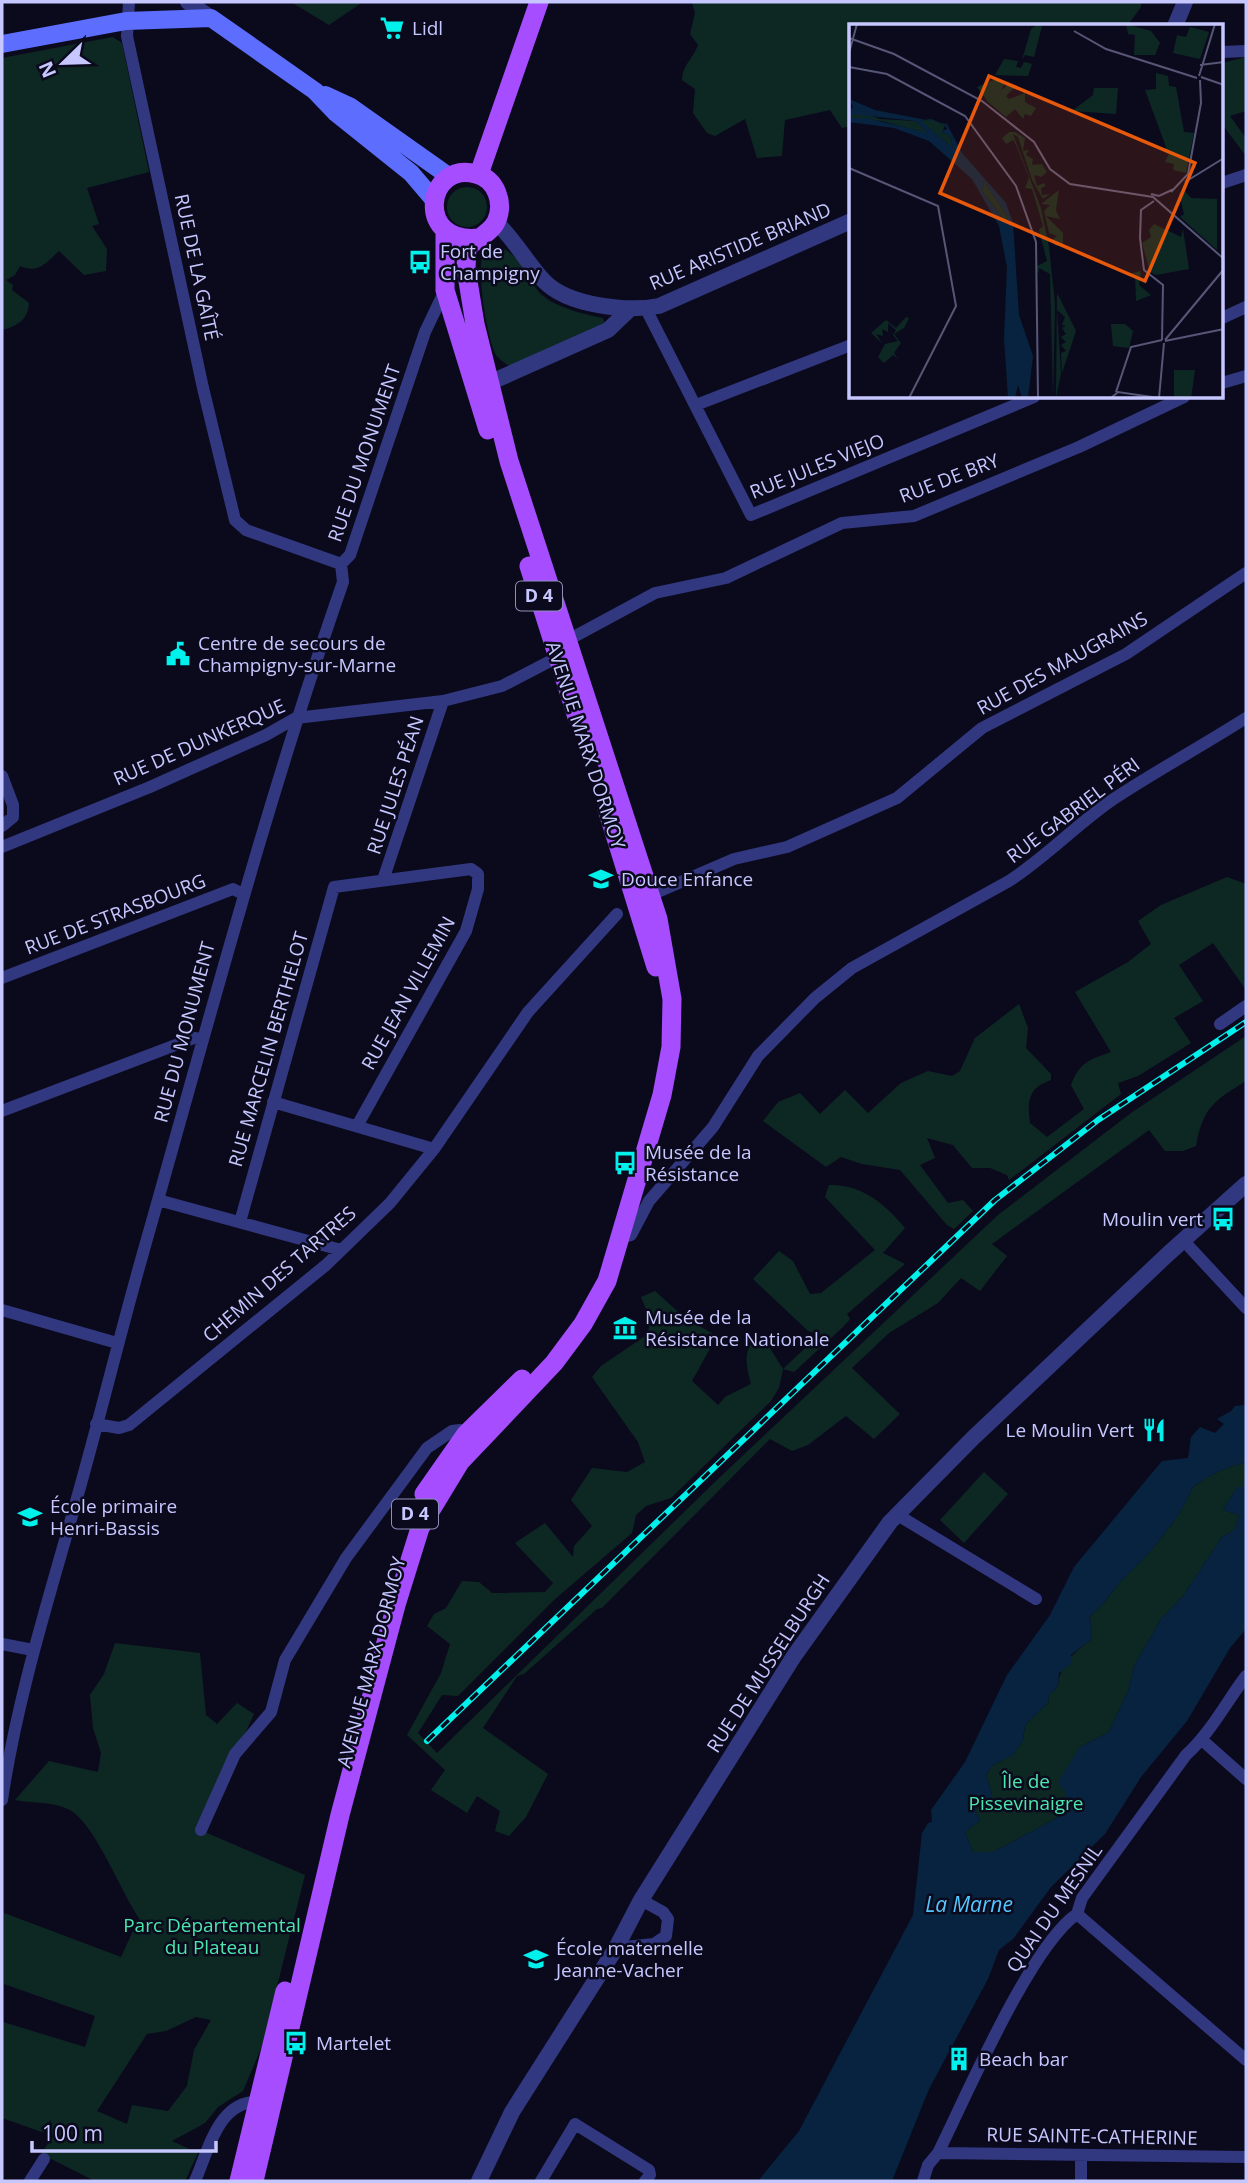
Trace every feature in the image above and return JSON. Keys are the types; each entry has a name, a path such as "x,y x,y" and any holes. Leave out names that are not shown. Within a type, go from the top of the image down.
{"main road":[{"path":"479,174 539,2"},
{"path":"2,44 126,21 211,18 315,91 351,107 450,177"},
{"path":"315,91 336,113 411,173 434,200"},
{"path":"467,172 479,174 489,180 498,195 500,206 496,222 479,238 456,238 445,231 436,220 434,200 438,189 450,177 467,172"},
{"name":"AVENUE MARX DORMOY","path":"239,2181 264,2103 410,1556 434,1501 471,1439 554,1363 583,1324 607,1281 616,1238 662,1095 671,1047 672,999 667,960 558,657 445,290 445,231"},
{"name":"AVENUE MARX DORMOY","path":"479,238 467,247 467,269 489,383 529,528 568,640 643,898"},
{"name":"AVENUE MARX DORMOY","path":"254,2181 264,2103"}],"street":[{"path":"126,21 129,2"},
{"path":"188,2 211,18"},
{"path":"1176,24 1185,2"},
{"name":"RUE DE LA GAÎTÉ","path":"126,21 203,388 235,520 246,530 341,564"},
{"path":"1224,52 1246,51"},
{"path":"1224,182 1246,175"},
{"path":"496,222 544,281 555,289 604,306 638,309"},
{"name":"RUE ARISTIDE BRIAND","path":"489,383 608,330 638,309 659,306 849,222"},
{"name":"RUE DU MONUMENT","path":"2,1800 8,1758 33,1650 243,894 296,718 343,582 341,564 349,555 425,332 445,290"},
{"path":"1224,317 1246,307"},
{"name":"RUE JULES VIEJO","path":"638,309 696,405 747,511 755,515 1029,399"},
{"path":"696,405 849,346"},
{"path":"1224,382 1246,376"},
{"name":"RUE DE BRY","path":"568,640 655,593 726,578 842,523 914,516 1079,446 1180,399"},
{"name":"RUE DES MAUGRAINS","path":"643,898 734,859 787,848 897,799 982,728 1126,654 1246,573"},
{"path":"558,657 568,640"},
{"name":"RUE DE DUNKERQUE","path":"2,847 162,782 266,735 296,718 443,701 502,686 558,657"},
{"name":"RUE JULES PÉAN","path":"383,880 443,701"},
{"name":"RUE GABRIEL PÉRI","path":"616,1238 631,1235 649,1200 713,1127 740,1081 780,1031 852,968 921,932 1032,866 1111,801 1179,756 1246,718"},
{"path":"2,776 13,805 13,817 2,827"},
{"name":"RUE JEAN VILLEMIN","path":"356,1126 466,931 478,889 478,874 471,869 383,880"},
{"name":"RUE MARCELIN BERTHELOT","path":"240,1222 277,1104 334,887 383,880"},
{"name":"RUE DE STRASBOURG","path":"2,978 233,889 243,894"},
{"name":"CHEMIN DES TARTRES","path":"96,1424 119,1428 129,1424 341,1250 390,1203 434,1149 528,1012 617,914"},
{"path":"1220,1024 1246,1006"},
{"path":"2,1111 194,1038 201,1039"},
{"path":"277,1104 434,1149"},
{"name":"RUE DE MUSSELBURGH","path":"479,2181 512,2112 616,1948 641,1900 794,1656 896,1514 1183,1240 1246,1184"},
{"path":"158,1200 341,1250"},
{"path":"1183,1240 1246,1308"},
{"path":"2,1310 117,1343"},
{"path":"201,1830 235,1754 271,1712 285,1660 346,1558 427,1448 452,1431 460,1430 471,1439"},
{"path":"896,1514 1036,1599"},
{"path":"2,1644 33,1650"},
{"name":"QUAI DU MESNIL","path":"923,2181 928,2165 938,2152 1024,1982 1065,1922 1077,1914 1082,1898 1186,1755 1202,1740 1209,1725 1246,1676"},
{"path":"1202,1740 1246,1779"},
{"path":"616,1948 654,1944 666,1936 669,1928 663,1912 641,1900"},
{"path":"1077,1914 1246,2060"},
{"path":"195,2181 222,2119 235,2106 264,2103"},
{"path":"541,2181 575,2124 649,2170 650,2175 645,2181"},
{"name":"RUE SAINTE-CATHERINE","path":"938,2152 1246,2157"},
{"path":"1081,2155 1081,2181"},
{"path":"30,2181 44,2159"}],"green space":[{"path":"291,2 363,2 329,25"},
{"path":"692,2 1141,2 1141,7 1128,24 849,24 849,126 842,128 830,110 785,120 782,156 757,158 745,119 715,136 707,133 693,113 695,89 682,80 684,70 698,45 690,34 695,13"},
{"path":"113,37 122,43 149,172 87,188 99,224 92,226 107,249 106,271 84,275 59,251 37,268 20,266 15,275 6,280 13,285 12,290 29,303 28,309 21,321 2,330 2,58"},
{"path":"1246,57 1246,111 1230,116 1246,138 1246,156 1224,127 1224,62"},
{"path":"467,187 475,188 481,193 486,199 486,215 481,221 475,226 467,227 459,226 453,221 448,215 447,207 448,199 453,193 459,188"},
{"path":"498,247 517,259 544,297 568,309 603,318 605,324 509,366 497,356 493,347 481,286 484,251"},
{"path":"1227,877 1246,884 1246,990 1213,943 1179,965 1203,1001 1174,1018 1191,1043 1138,1076 1118,1083 1121,1094 1009,1180 1007,1175 990,1168 972,1168 953,1145 927,1138 935,1158 920,1165 948,1203 963,1200 973,1211 954,1229 947,1225 900,1170 862,1164 841,1157 826,1167 763,1121 778,1102 800,1093 820,1114 845,1090 868,1113 901,1083 928,1071 952,1076 960,1071 975,1038 1019,1004 1028,1028 1026,1048 1051,1074 1051,1080 1033,1091 1029,1102 1030,1123 1047,1137 1084,1109 1071,1085 1078,1071 1091,1060 1111,1052 1075,992 1128,962 1151,944 1138,921 1161,905"},
{"path":"1246,1036 1246,1081 1212,1106 1202,1122 1196,1146 1183,1151 1165,1151 1149,1130 992,1244 1007,1256 980,1291 961,1278 938,1303 889,1333 852,1368 900,1414 874,1439 846,1416 808,1445 792,1451 770,1439 602,1608 597,1609 524,1674 517,1676 483,1728 548,1774 526,1817 509,1836 495,1831 500,1811 477,1796 467,1813 431,1790 445,1770 407,1735 441,1673 450,1644 427,1626 434,1614 446,1608 462,1581 479,1582 492,1593 545,1592 553,1583 515,1543 545,1523 573,1557 574,1546 592,1526 571,1500 592,1468 627,1472 645,1462 638,1442 592,1377 601,1366 648,1334 650,1319 641,1297 655,1291 685,1318 717,1336 692,1381 718,1405 725,1397 751,1384 747,1363 748,1350 755,1340 762,1336 783,1369 779,1388 771,1401 671,1498 646,1506 636,1515 632,1533 554,1600 458,1696 442,1695 418,1733 437,1753 719,1478 998,1215 1131,1113"},
{"path":"829,1185 862,1192 881,1204 905,1228 883,1253 905,1264 847,1314 850,1319 843,1327 794,1372 783,1369 820,1334 808,1331 753,1279 779,1251 793,1261 810,1294 821,1293 875,1250 825,1197"},
{"name":"Île de Pissevinaigre","path":"1246,1463 1246,1487 1237,1487 1223,1510 1239,1515 1235,1529 1222,1537 1183,1596 1161,1619 1134,1666 1128,1691 1109,1732 1080,1747 1066,1793 1066,1809 1055,1819 993,1852 973,1852 965,1832 980,1820 975,1810 992,1794 986,1775 993,1765 1013,1755 1023,1740 1025,1725 1048,1703 1049,1695 1058,1686 1065,1664 1092,1639 1090,1616 1164,1534 1193,1487 1218,1472"},
{"path":"984,1472 1008,1494 964,1543 940,1520"},
{"name":"Parc Départemental du Plateau","path":"115,1643 200,1653 206,1715 217,1724 237,1703 254,1714 200,1830 305,1875 262,2046 243,2091 218,2107 205,2123 172,2141 198,2153 185,2181 95,2181 41,2154 53,2136 2,2118 3,2022 85,2047 95,2016 4,1984 4,1913 121,1957 139,1918 97,1842 78,1816 56,1805 15,1800 49,1761 98,1772 101,1753 93,1728 90,1695 104,1674","holes":["196,2017 211,2020 194,2050 187,2086 168,2111 132,2105 127,2124 97,2111 147,2034 166,2031"]}],"water":[{"name":"La Marne","path":"1246,1405 1246,1463 1218,1472 1193,1487 1164,1534 1090,1616 1092,1639 1071,1655 1071,1664 1059,1673 1058,1686 1049,1695 1048,1703 1025,1725 1023,1740 1013,1755 993,1765 986,1775 992,1794 989,1803 979,1803 975,1810 980,1820 965,1832 973,1852 993,1852 1055,1819 1066,1809 1066,1793 1058,1782 1080,1747 1109,1732 1128,1691 1134,1666 1161,1619 1183,1596 1222,1537 1235,1529 1239,1515 1223,1510 1237,1487 1246,1487 1246,1629 1230,1648 1187,1721 1141,1777 1105,1834 1051,1887 1013,1939 999,1950 988,1979 929,2089 892,2181 758,2181 799,2131 913,1915 922,1833 928,1823 932,1822 931,1810 965,1762 1007,1675 1050,1615 1074,1567 1162,1461 1188,1458 1191,1437 1200,1427 1215,1433 1224,1424 1217,1419 1235,1406"}],"railway":[{"path":"427,1741 995,1200 1098,1120 1246,1022"}],"place":[{"name":"Lidl","path":"392,28"},
{"name":"Fort de Champigny","path":"420,262"},
{"name":"Centre de secours de Champigny-sur-Marne","path":"178,654"},
{"name":"Douce Enfance","path":"601,879"},
{"name":"Musée de la Résistance","path":"625,1163"},
{"name":"Moulin vert","path":"1223,1219"},
{"name":"Musée de la Résistance Nationale","path":"625,1328"},
{"name":"Le Moulin Vert","path":"1154,1430"},
{"name":"École primaire Henri-Bassis","path":"30,1517"},
{"name":"École maternelle Jeanne-Vacher","path":"536,1959"},
{"name":"Martelet","path":"296,2043"},
{"name":"Beach bar","path":"959,2059"}]}
